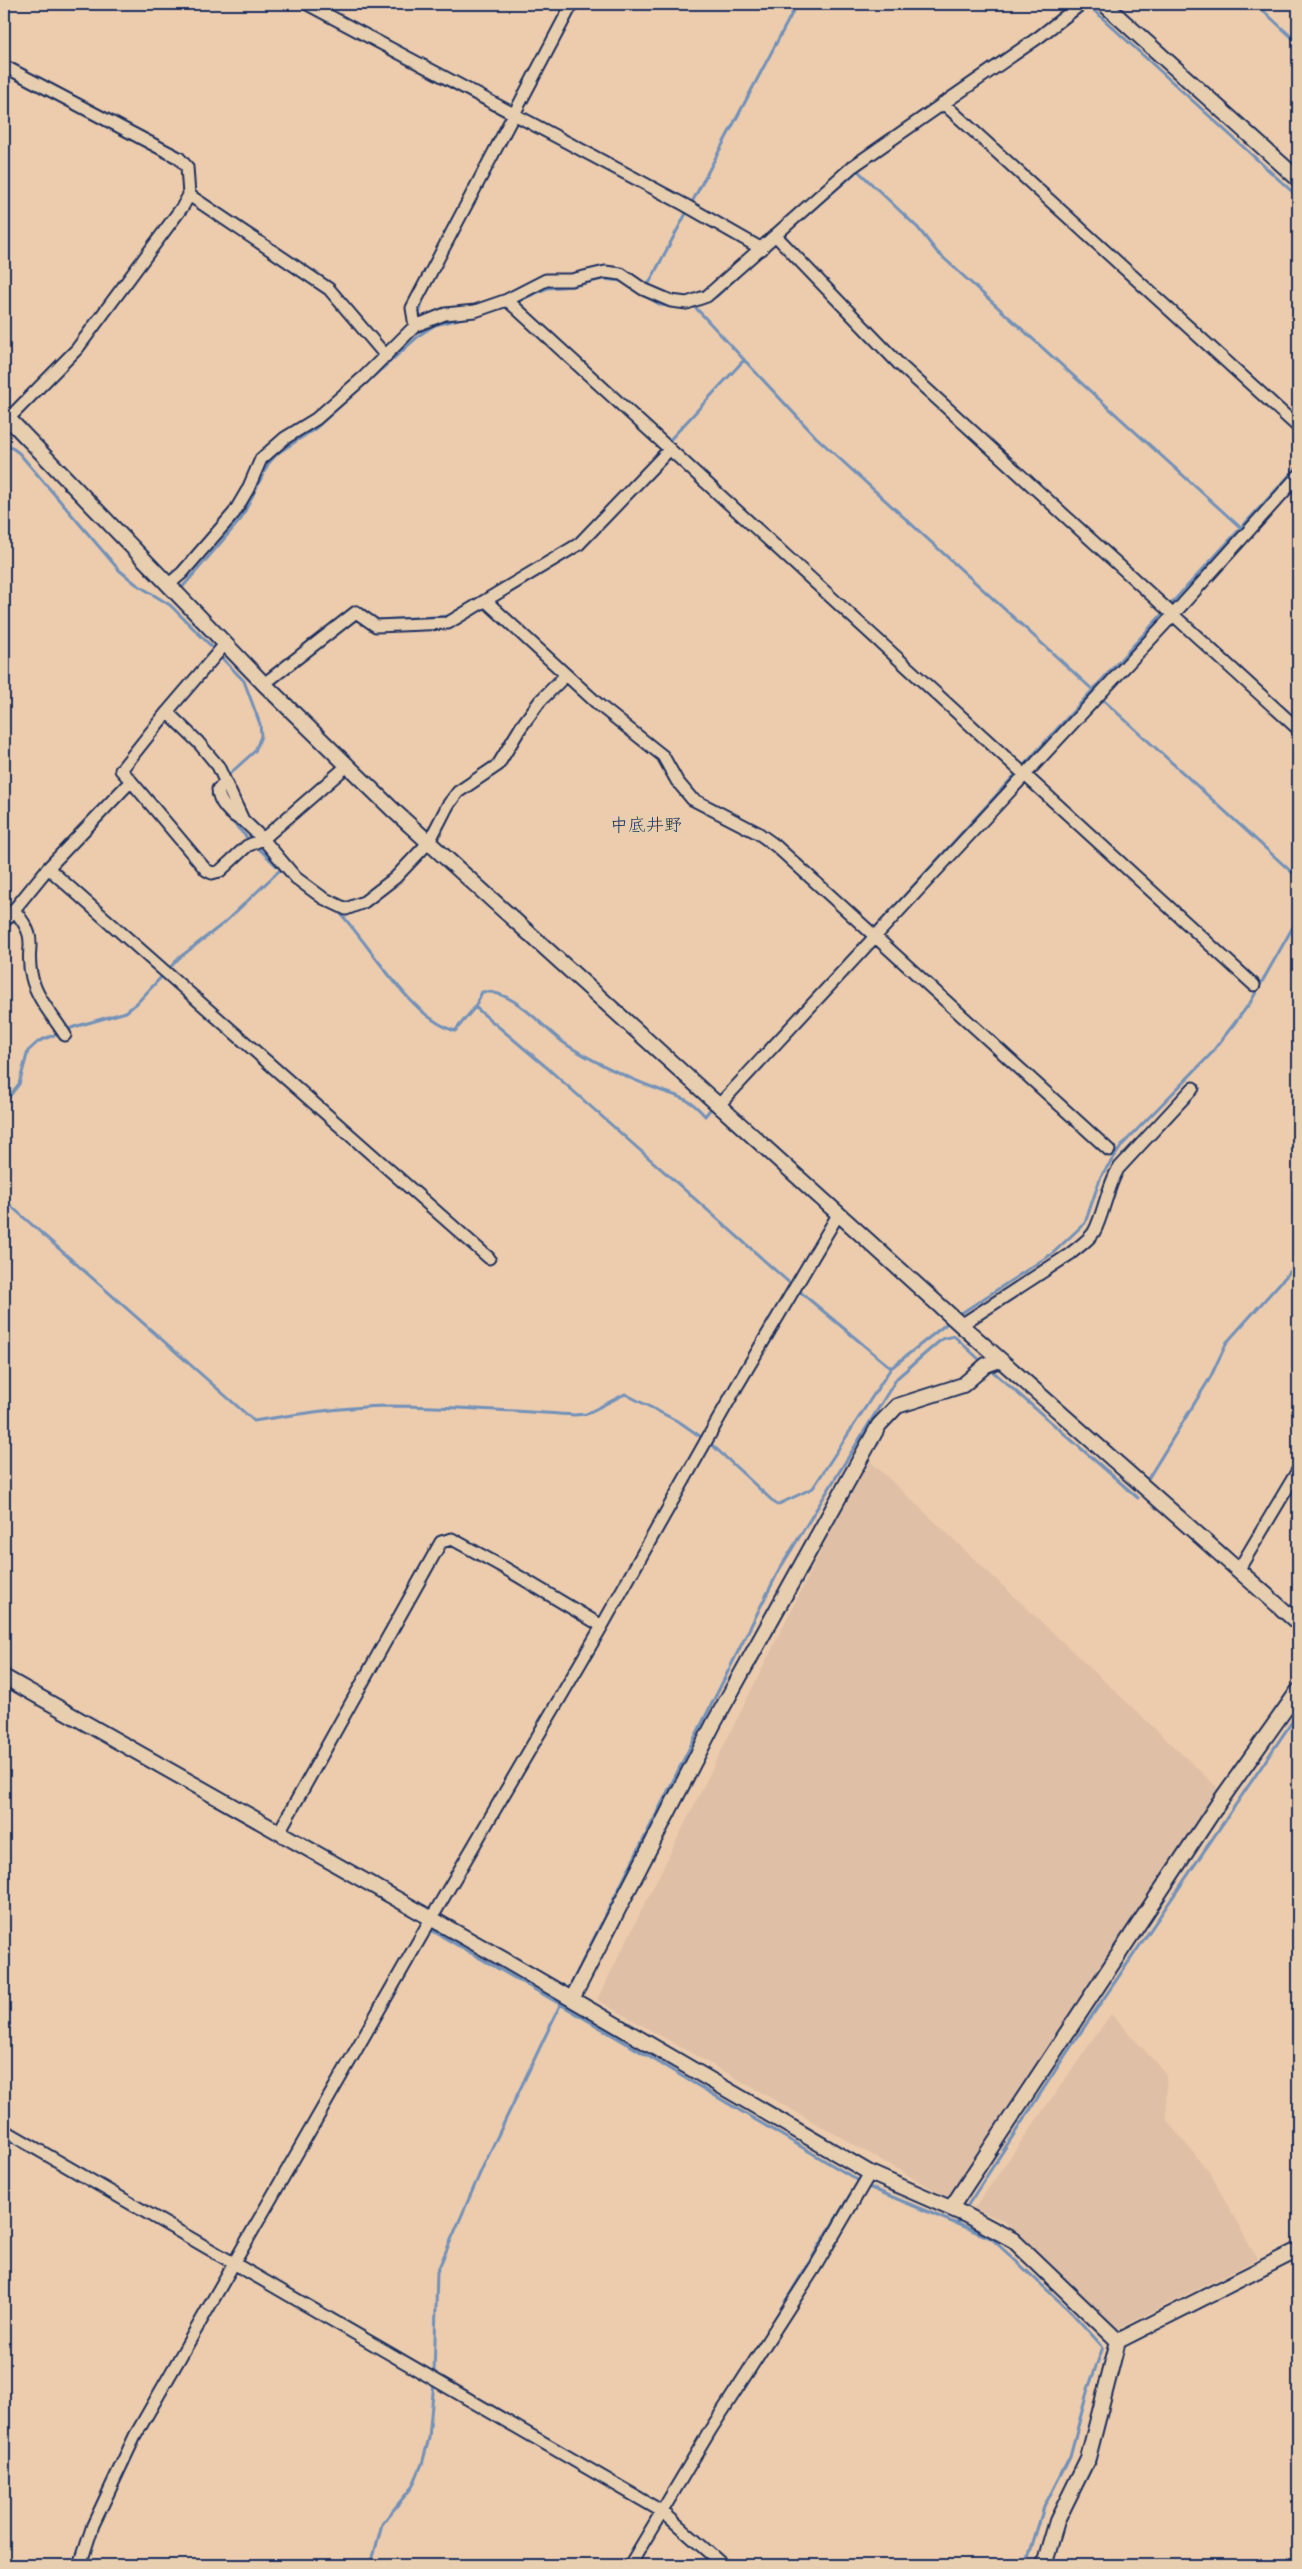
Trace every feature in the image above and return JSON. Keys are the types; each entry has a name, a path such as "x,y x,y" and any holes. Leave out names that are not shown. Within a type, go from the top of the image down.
{"street":[{"path":"307,4 685,205 762,249"},
{"path":"415,326 412,308 572,4"},
{"path":"169,584 182,573 234,513 248,489 261,459 285,438 316,419 386,356 415,326 445,314 475,311 507,300 546,280 571,280 605,272 616,272 659,298 687,302 706,296 762,249 852,167 1039,37 1081,4"},
{"path":"1104,4 1298,179"},
{"path":"4,66 179,158 187,167 189,195 171,224 77,349 6,417 264,684 347,766 961,1325 1298,1623"},
{"path":"943,103 1298,427"},
{"path":"189,195 329,289 386,356"},
{"path":"776,236 899,364 1298,728"},
{"path":"507,300 1254,985"},
{"path":"264,684 356,612 376,626 448,623 579,544 670,449"},
{"path":"719,1105 1173,615 1298,476"},
{"path":"486,601 566,675 663,756 677,781 692,799 758,833 776,846 873,937 1109,1150"},
{"path":"226,644 167,712 121,770 206,870 212,873 220,870 247,846 263,839 347,766"},
{"path":"167,712 198,742 218,766 243,820 263,839 296,878 323,898 346,909 364,902 395,878 429,842 448,805 458,792 498,765 521,727 540,701 566,675"},
{"path":"4,922 48,868 131,781"},
{"path":"48,868 489,1258"},
{"path":"14,910 29,931 32,942 31,977 36,990 66,1034"},
{"path":"961,1325 1070,1254 1094,1232 1110,1183 1118,1169 1194,1088"},
{"path":"80,2565 93,2526 136,2436 431,1919 602,1626 736,1386 839,1213"},
{"path":"572,1999 714,1723 879,1425 897,1406 963,1385 986,1365 1000,1360"},
{"path":"1239,1569 1298,1470"},
{"path":"279,1832 441,1542 452,1539 504,1567 602,1626"},
{"path":"4,1677 572,1999 870,2173 951,2208 1013,2240 1118,2340"},
{"path":"951,2208 1218,1804 1298,1691"},
{"path":"4,2130 663,2512 723,2565"},
{"path":"630,2565 711,2429 815,2267 870,2173"},
{"path":"1044,2565 1057,2521 1088,2458 1118,2340 1298,2250"}],"shaded area":[{"path":"867,1458 1220,1790 947,2197 597,2000"},
{"path":"1111,2014 1166,2074 1167,2121 1210,2173 1257,2259 1118,2329 1003,2220 974,2209"}],"waterway":[{"path":"647,287 797,4"},
{"path":"1057,30 1091,4"},
{"path":"1256,4 1298,43"},
{"path":"1088,5 1298,197"},
{"path":"799,222 864,165"},
{"path":"857,170 918,228 937,252 1241,528"},
{"path":"711,299 717,296 764,252"},
{"path":"516,302 548,288 573,286 603,279 625,283"},
{"path":"645,296 661,305 669,306"},
{"path":"422,333 419,315 423,299"},
{"path":"690,307 705,302"},
{"path":"695,307 816,437 1094,691"},
{"path":"180,590 241,519 268,464 278,453 316,428 421,334 435,325 491,311"},
{"path":"654,457 744,360"},
{"path":"4,442 19,453 119,570 136,584 170,605 216,651"},
{"path":"1169,606 1298,466"},
{"path":"872,931 1165,611"},
{"path":"367,613 378,620 450,616"},
{"path":"220,656 244,681 260,724 261,736 255,751 225,778"},
{"path":"1100,697 1298,878"},
{"path":"214,789 212,795 216,801"},
{"path":"229,818 250,841"},
{"path":"255,845 288,877"},
{"path":"4,1103 19,1084 28,1051 39,1041 74,1027 126,1012 137,1003 179,958 224,923 280,870"},
{"path":"302,889 315,899"},
{"path":"338,911 392,979 422,1011 438,1023 455,1031 475,1007 545,1066 793,1286"},
{"path":"957,1316 1053,1253 1085,1223 1101,1176 1123,1144 1210,1055 1250,1003 1298,918"},
{"path":"475,1007 482,992 494,993 505,997 517,1003 567,1045 598,1063 635,1080 683,1098 694,1105 705,1116 713,1106"},
{"path":"4,1200 254,1421 337,1409 387,1406 574,1415 586,1414 625,1394 681,1423 704,1439"},
{"path":"1146,1482 1210,1378 1227,1342 1298,1263"},
{"path":"798,1290 891,1368"},
{"path":"709,1442 777,1505 813,1488 891,1368 950,1321"},
{"path":"567,1992 779,1570 897,1378 942,1339 954,1336 983,1363"},
{"path":"990,1369 1138,1498"},
{"path":"964,2211 1068,2051 1298,1713"},
{"path":"431,1930 871,2188 957,2224"},
{"path":"434,2375 437,2272 481,2171 563,1999"},
{"path":"765,2335 859,2180"},
{"path":"961,2216 957,2224 991,2238 1071,2312 1103,2347 1088,2389 1070,2456 1044,2507 1026,2565"},
{"path":"371,2565 382,2524 412,2487 422,2464 429,2438 434,2382"},
{"path":"623,2565 632,2551"}],"district":[{"name":"中底井野","path":"646,825"}]}
